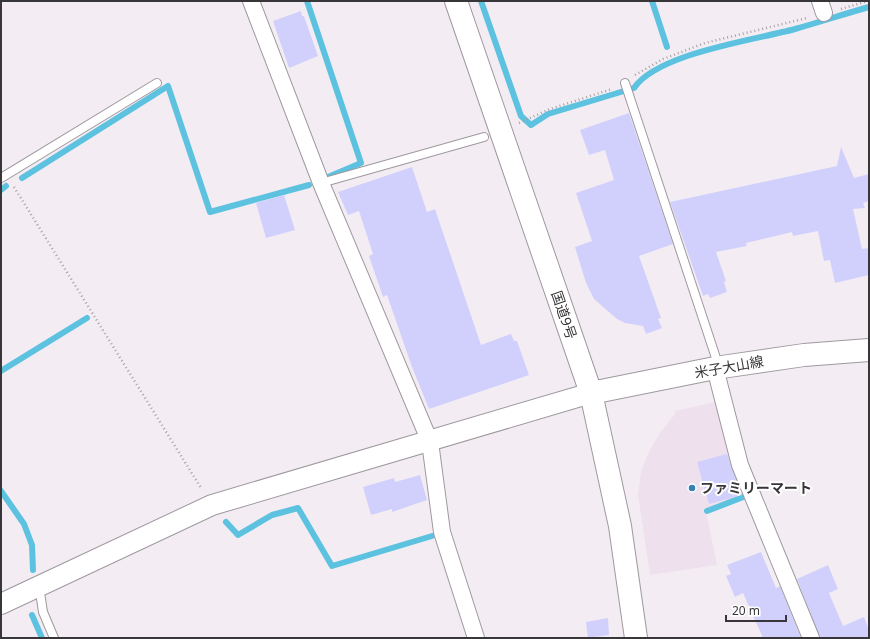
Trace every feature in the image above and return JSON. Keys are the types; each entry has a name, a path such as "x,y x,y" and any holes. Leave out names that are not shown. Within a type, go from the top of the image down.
{"main road":[{"name":"国道9号","path":"456,1 492,134 591,393 620,526 636,638"},
{"name":"米子大山線","path":"591,393 717,368 804,355 869,350"}],"street":[{"path":"250,1 321,183 430,442 442,532 476,638"},
{"path":"717,368 740,464 811,638"},
{"path":"1,604 212,506 591,393"}],"lane":[{"path":"4,176 157,83"},
{"path":"625,83 717,368"},
{"path":"321,183 492,134"},
{"path":"39,586 43,612 54,638"}],"path":[{"path":"492,134 550,108 625,83 639,72 663,59 705,43 822,7 868,1"},
{"path":"4,176 212,506"}],"shaded area":[{"name":"ファミリーマート","path":"720,401 749,495 706,511 717,565 650,575 638,495 641,471 645,461 660,433 675,414 675,411"}],"building":[{"path":"301,11 318,56 289,68 273,21"},
{"path":"629,113 673,244 639,256 661,318 658,319 662,328 646,334 643,326 625,323 617,319 594,299 586,283 575,247 592,241 576,193 614,180 605,150 589,155 580,130"},
{"path":"841,147 854,178 869,174 869,201 863,203 865,208 853,209 862,249 869,248 869,275 835,283 830,260 824,261 818,231 793,236 792,232 746,243 747,246 716,252 726,281 724,282 727,292 710,298 708,294 703,296 670,202 837,166"},
{"path":"412,167 427,212 435,209 481,345 511,334 514,341 517,341 529,375 429,409 412,367 387,295 383,297 369,256 373,254 359,211 348,215 338,192"},
{"path":"284,195 295,230 266,238 256,203"},
{"path":"727,454 742,495 709,504 697,462"},
{"path":"420,475 427,500 392,512 392,509 371,515 363,487 394,478 395,482"},
{"path":"761,552 776,588 780,586 801,638 763,638 743,593 735,597 726,576 731,574 727,565"},
{"path":"828,565 838,589 829,593 843,626 864,617 869,630 869,638 820,638 797,579"},
{"path":"608,618 609,635 588,638 586,622"}],"waterway":[{"path":"307,1 361,163 328,177"},
{"path":"481,1 521,116 531,125 548,114 634,88 646,76 685,57 733,43 795,29 869,7"},
{"path":"652,1 667,47"},
{"path":"22,178 168,86 210,212 309,185"},
{"path":"1,190 6,186"},
{"path":"1,371 87,318"},
{"path":"1,491 24,524 32,545 33,570"},
{"path":"707,511 751,494"},
{"path":"226,522 238,535 272,515 298,508 332,566 432,536"},
{"path":"32,615 42,638"}],"place":[{"name":"ファミリーマート","path":"692,488"}]}
